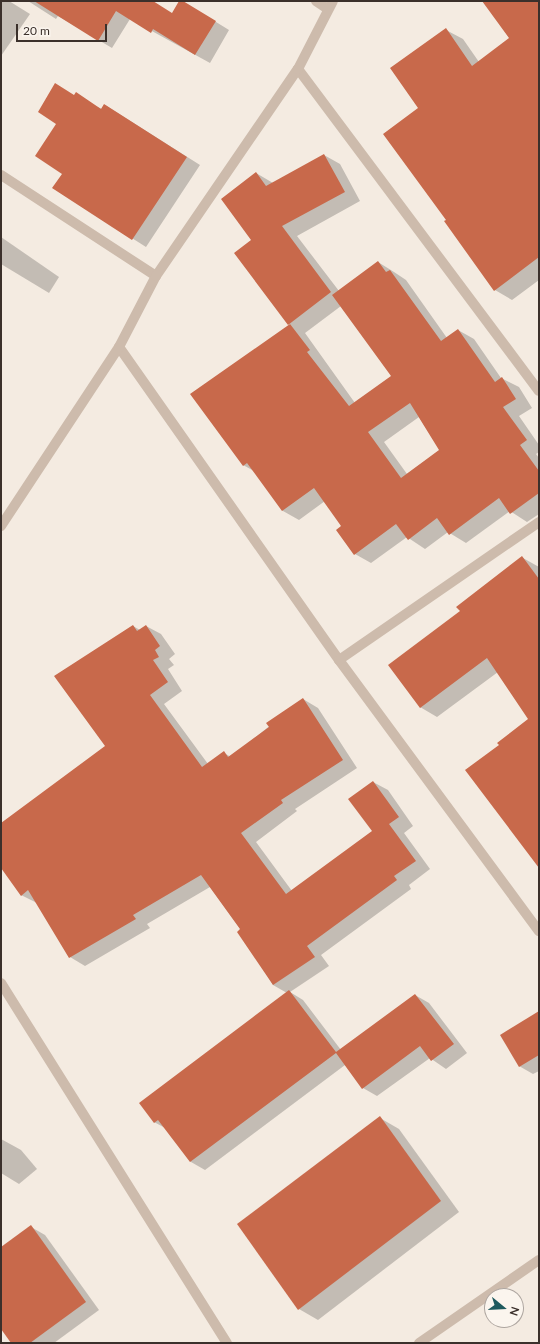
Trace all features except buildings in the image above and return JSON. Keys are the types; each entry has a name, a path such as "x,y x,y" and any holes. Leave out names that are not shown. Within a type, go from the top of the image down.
{"street":[{"path":"1,526 119,347 156,276 298,69 331,5 316,1"},
{"path":"298,69 539,391"},
{"path":"1,175 156,276"},
{"path":"119,347 339,660 538,925"},
{"path":"339,660 539,522"},
{"path":"1,983 227,1343"},
{"path":"419,1343 539,1260"}]}
